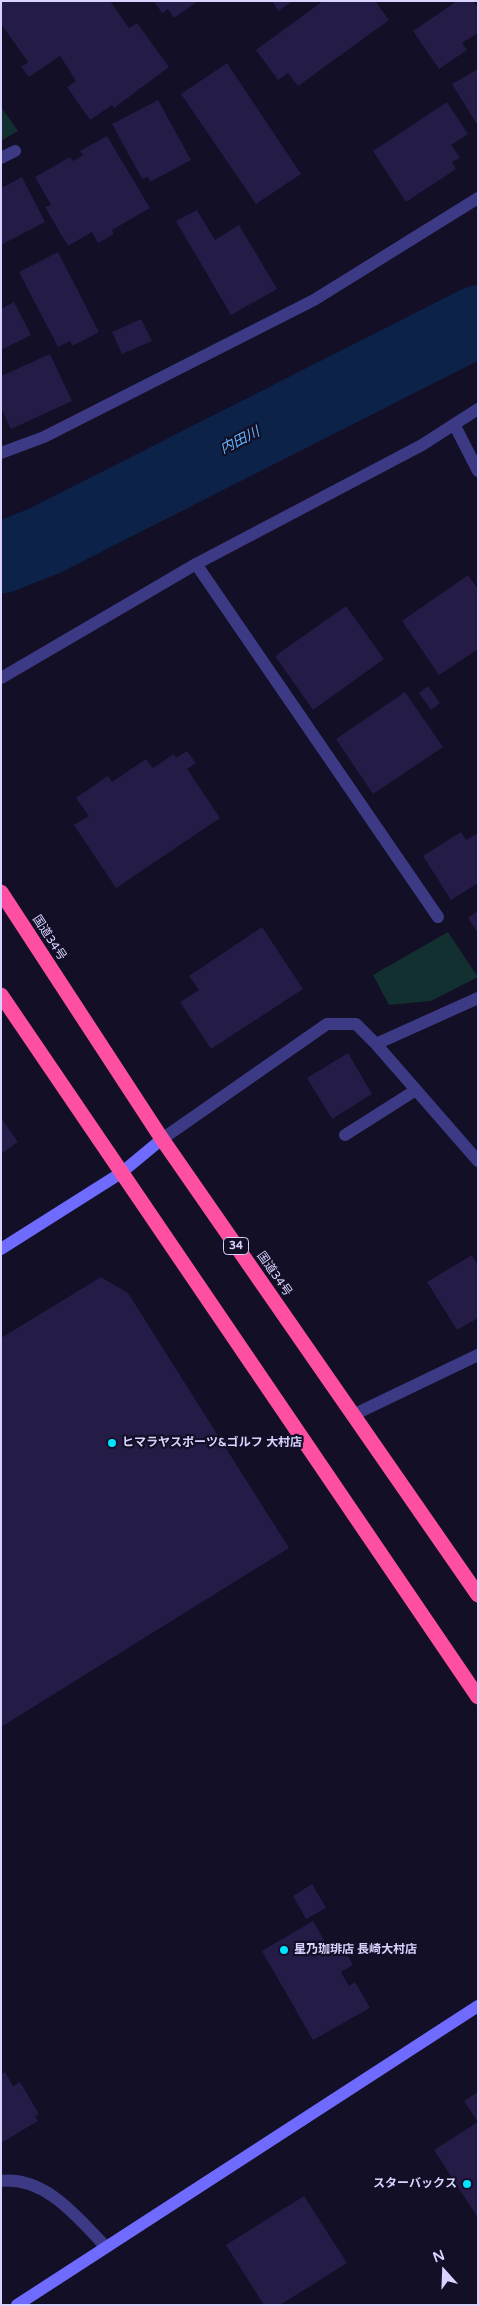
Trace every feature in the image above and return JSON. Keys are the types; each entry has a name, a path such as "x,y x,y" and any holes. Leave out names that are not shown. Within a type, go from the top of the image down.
{"highway":[{"name":"国道34号","path":"1,892 162,1139 478,1595"},
{"path":"1,995 478,1696"}],"street":[{"path":"1,158 15,151"},
{"path":"1,453 44,437 314,300 478,198"},
{"path":"1,678 196,564 422,445 478,409"},
{"path":"454,424 478,471"},
{"path":"196,564 438,917"},
{"path":"376,1044 478,998"},
{"path":"1,1249 121,1173 162,1139 327,1024 356,1024 376,1044 478,1160"},
{"path":"345,1135 416,1090"},
{"path":"353,1415 478,1355"},
{"path":"17,2305 478,2006"},
{"path":"1,2181 38,2186 66,2206 106,2247"}],"green space":[{"path":"1,107 18,131 1,141"},
{"path":"448,932 478,977 431,1001 389,1005 373,975"}],"building":[{"path":"1,1 110,1 129,28 137,23 169,67 114,108 112,105 90,120 67,87 76,81 60,56 29,77 21,67 28,62 1,24"},
{"path":"154,1 198,1 174,18 168,9 162,13"},
{"path":"272,1 293,1 278,11"},
{"path":"323,1 375,1 389,20 298,86 288,73 278,80 256,50"},
{"path":"457,1 473,1 478,8 478,33 462,43 467,50 439,69 413,31"},
{"path":"227,63 301,174 256,204 181,94"},
{"path":"478,69 478,126 452,84"},
{"path":"158,100 191,160 150,182 148,177 142,179 112,124"},
{"path":"447,102 468,134 451,145 460,158 452,162 456,169 406,202 373,151"},
{"path":"107,136 150,208 112,230 114,234 98,243 92,232 68,246 45,207 51,205 35,177 70,157 73,161 83,155 80,151"},
{"path":"22,177 45,222 1,245 1,188"},
{"path":"197,210 215,240 239,225 277,289 231,315 176,221"},
{"path":"58,252 99,332 72,346 70,341 58,347 19,272"},
{"path":"14,302 31,335 1,350 1,309"},
{"path":"141,319 152,341 122,354 112,332"},
{"path":"50,354 72,401 11,429 1,408 1,376"},
{"path":"468,575 478,589 478,649 439,675 402,621"},
{"path":"346,606 384,659 313,710 275,656"},
{"path":"428,686 440,703 431,710 419,693"},
{"path":"405,692 443,747 373,794 336,739"},
{"path":"187,751 196,763 187,769 220,818 116,888 74,825 89,816 76,798 108,776 112,782 146,759 153,768 174,754 176,758"},
{"path":"461,832 466,840 478,833 478,883 451,900 423,856"},
{"path":"478,911 478,933 468,918"},
{"path":"262,927 303,989 211,1049 180,1002 199,990 189,976"},
{"path":"348,1053 372,1094 332,1119 307,1078"},
{"path":"1,1118 18,1142 1,1154"},
{"path":"472,1255 478,1265 478,1318 457,1330 427,1282"},
{"name":"ヒマラヤスポーツ&ゴルフ 大村店","path":"101,1277 128,1293 289,1548 1,1727 1,1338"},
{"path":"312,1884 326,1908 306,1919 293,1896"},
{"path":"313,1921 330,1950 341,1944 353,1965 341,1972 349,1986 355,1982 370,2008 313,2040 262,1951"},
{"path":"5,2072 13,2086 20,2082 39,2114 35,2116 38,2121 1,2143 1,2074"},
{"path":"478,2092 478,2122 464,2101"},
{"name":"スターバックス","path":"478,2122 478,2218 434,2150"},
{"path":"304,2196 347,2263 280,2305 264,2305 226,2245"}],"waterway":[{"name":"内田川","path":"1,558 44,541 478,321"}],"place":[{"name":"ヒマラヤスポーツ&ゴルフ 大村店","path":"112,1443"},
{"name":"星乃珈琲店 長崎大村店","path":"284,1950"},
{"name":"スターバックス","path":"467,2184"}]}
